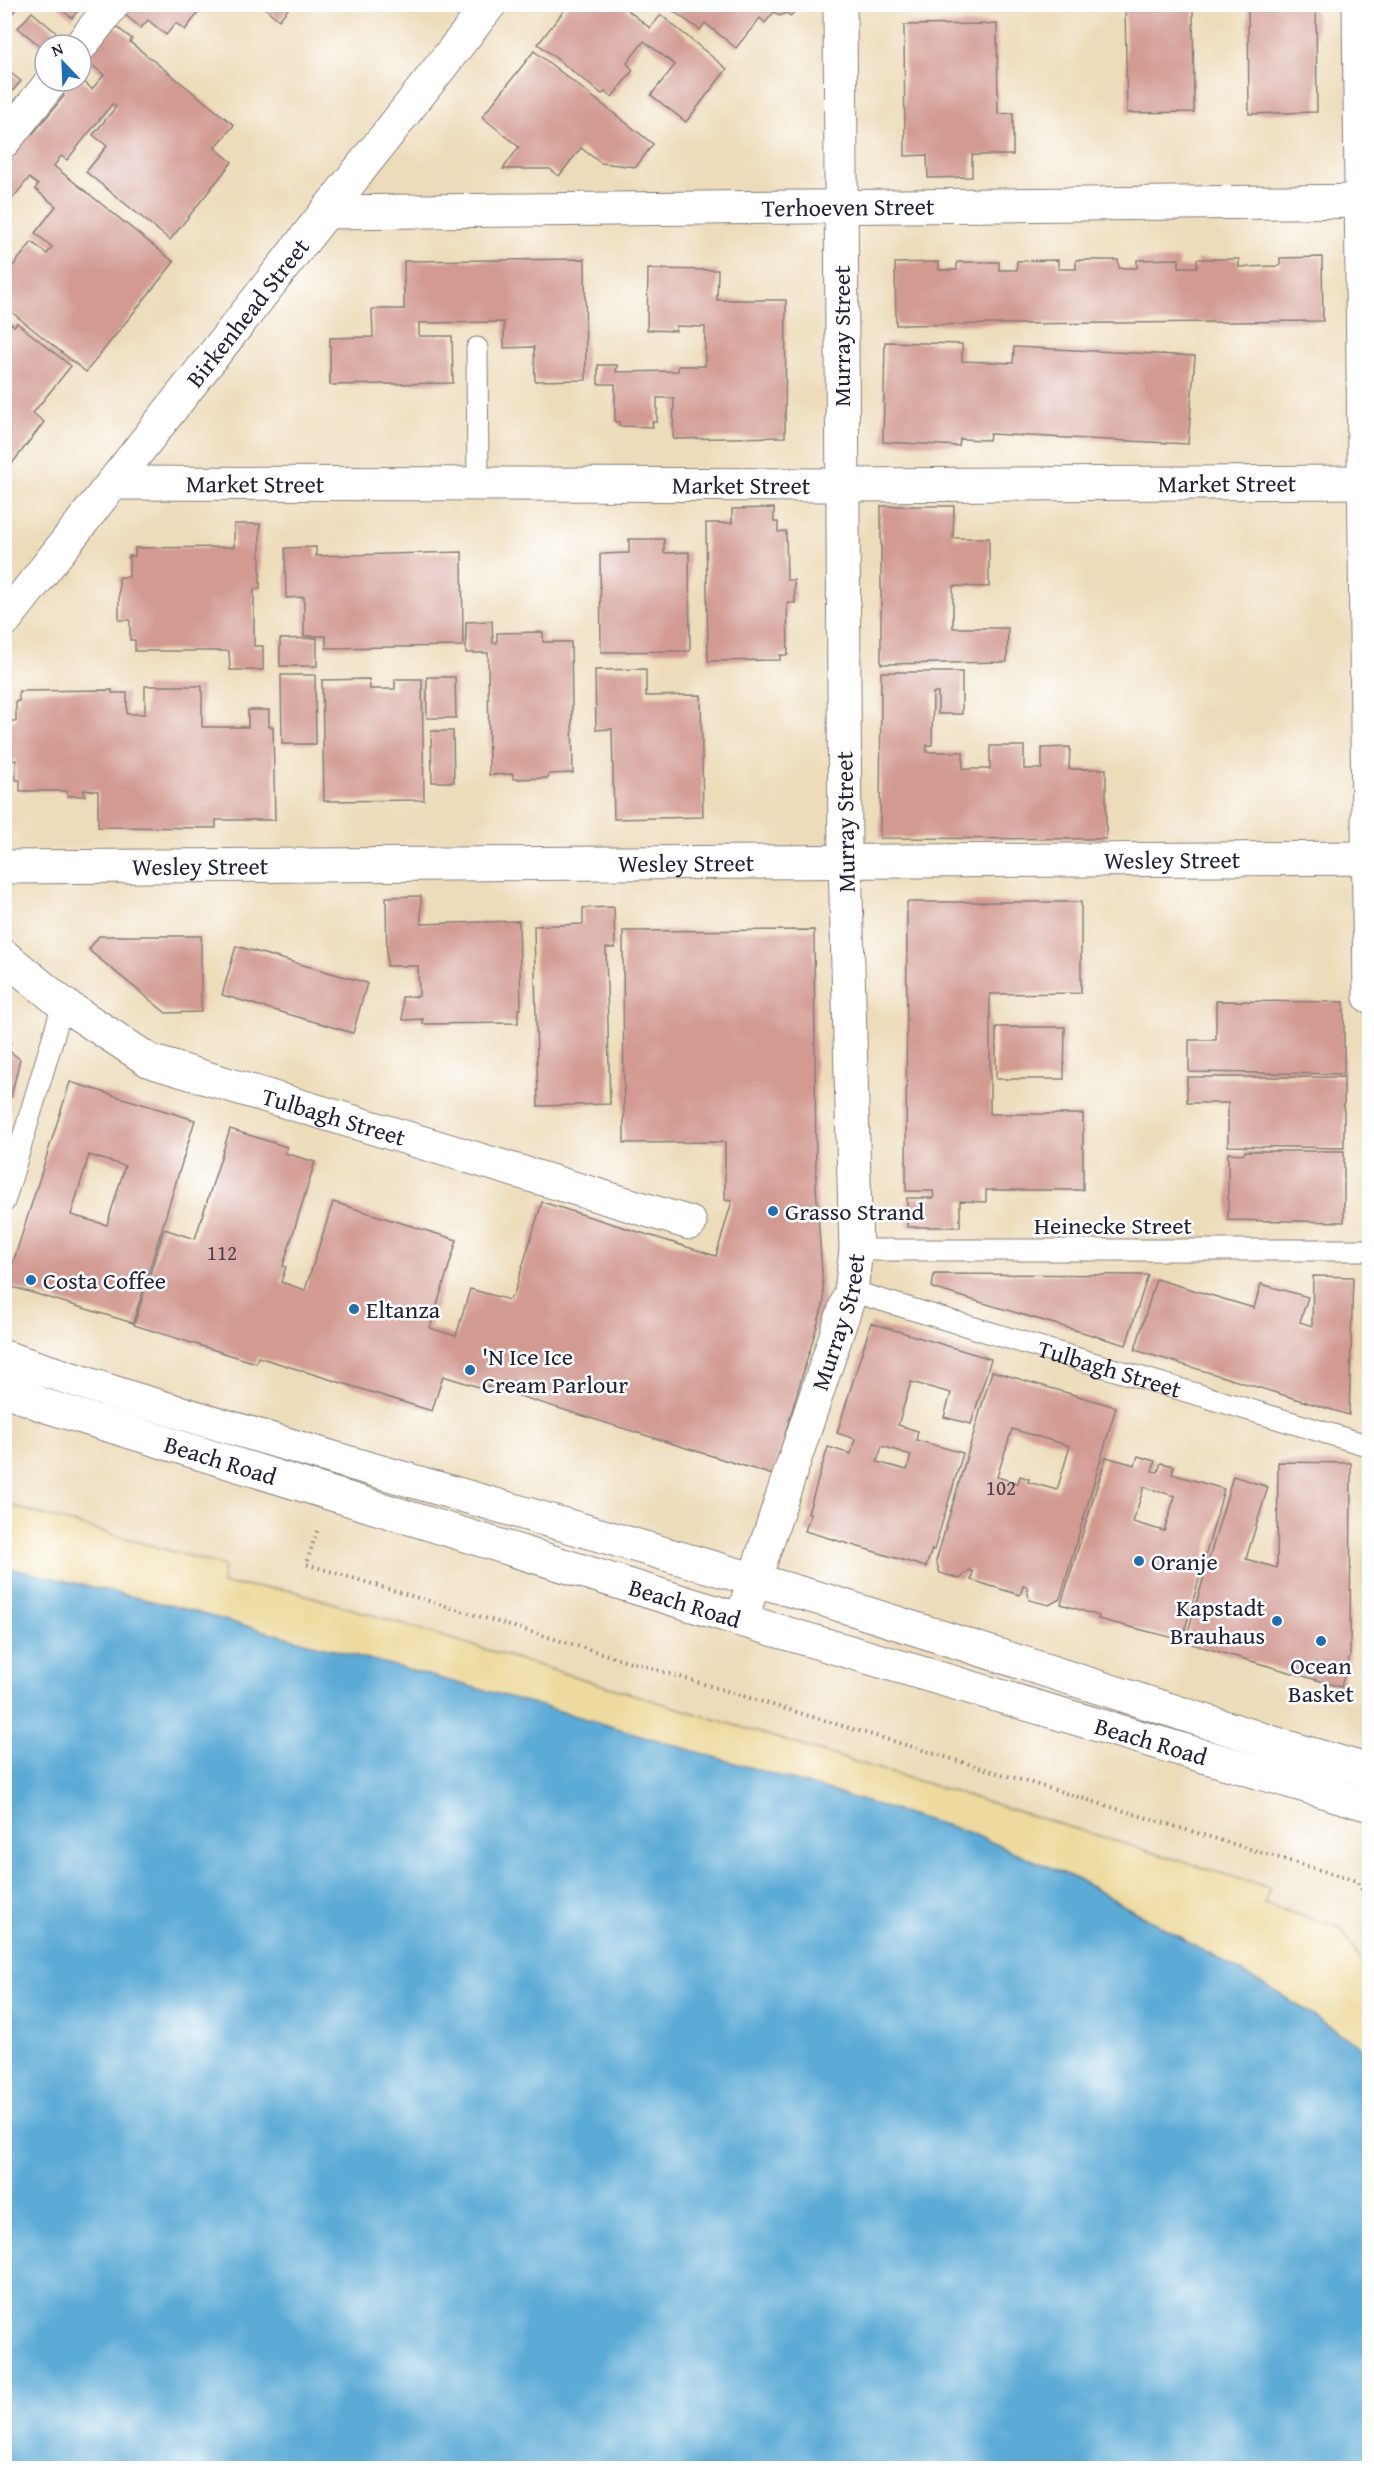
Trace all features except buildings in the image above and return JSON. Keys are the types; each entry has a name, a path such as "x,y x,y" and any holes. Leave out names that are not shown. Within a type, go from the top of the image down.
{"street":[{"path":"90,33 113,4"},
{"name":"Birkenhead Street","path":"4,621 490,4"},
{"name":"Murray Street","path":"741,1620 851,1291 856,1250 845,860 840,4"},
{"path":"1359,4 1365,201 1370,997"},
{"path":"4,141 42,93"},
{"name":"Terhoeven Street","path":"326,212 1365,201"},
{"name":"Market Street","path":"114,483 842,485 1366,482"},
{"name":"Wesley Street","path":"4,867 1368,858"},
{"name":"Tulbagh Street","path":"4,956 63,1004 150,1060 690,1223"},
{"name":"Beach Road","path":"4,1357 131,1398 358,1466 754,1578 1370,1772"},
{"name":"Beach Road","path":"4,1389 43,1405 741,1620 1370,1805"}],"lane":[{"path":"477,348 478,484"},
{"path":"4,1202 63,1004"},
{"name":"Heinecke Street","path":"856,1250 1370,1250"},
{"name":"Tulbagh Street","path":"851,1291 1370,1446"}],"path":[{"path":"314,1539 306,1564 1356,1881 1370,1900"}],"sand":[{"path":"5,1504 224,1566 222,1584 290,1590 1270,1888 1264,1904 1341,1928 1369,1974 1369,2052 1278,1993 1079,1880 968,1832 549,1708 169,1605 5,1567"}],"water":[{"path":"5,1567 169,1605 549,1708 968,1832 1079,1880 1278,1993 1369,2052 1369,2468 5,2468"}],"place":[{"name":"Grasso Strand","path":"773,1211"},
{"name":"Costa Coffee","path":"31,1280"},
{"name":"Eltanza","path":"354,1309"},
{"name":"'N Ice Ice Cream Parlour","path":"470,1370"},
{"name":"Oranje","path":"1139,1561"},
{"name":"Kapstadt Brauhaus","path":"1277,1621"},
{"name":"Ocean Basket","path":"1321,1641"}]}
